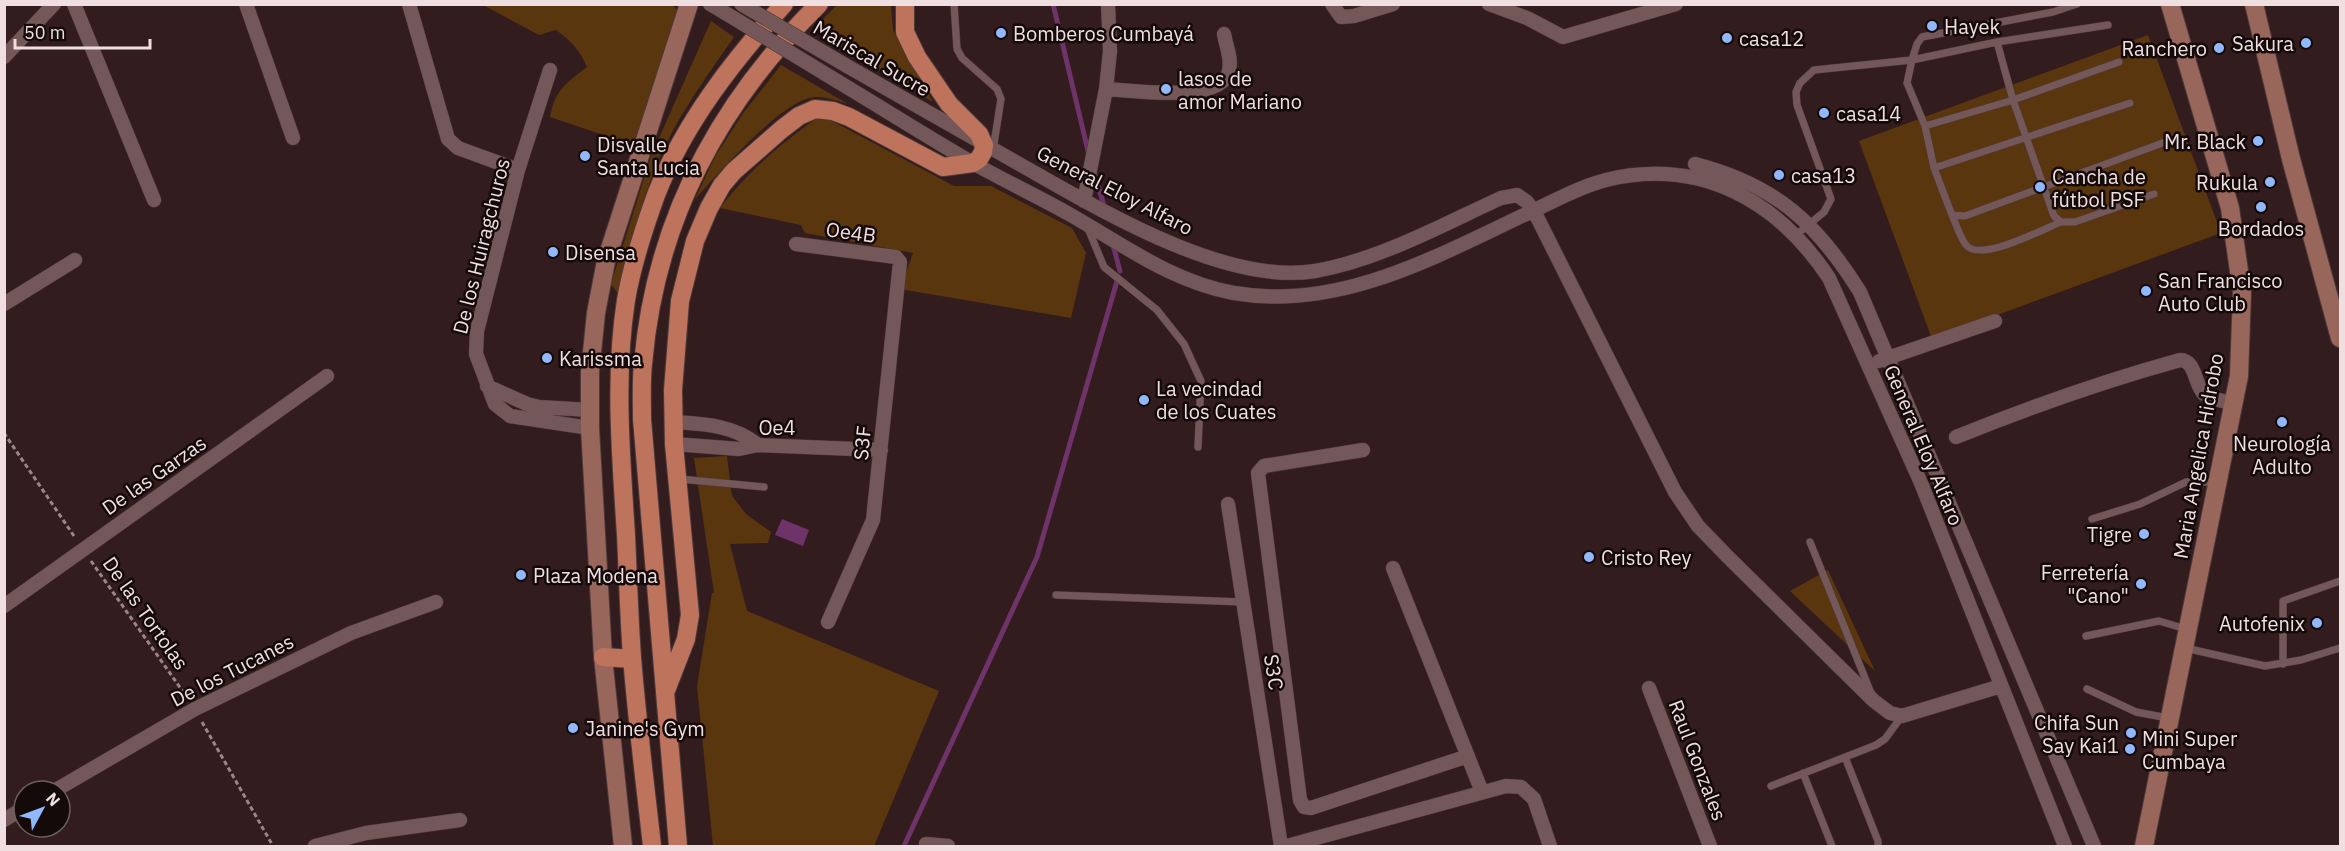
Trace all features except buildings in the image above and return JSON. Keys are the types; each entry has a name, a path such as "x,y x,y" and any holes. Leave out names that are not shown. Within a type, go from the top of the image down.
{"main road":[{"path":"652,846 632,658 620,413 620,358 627,298 640,242 657,194 680,144 714,89 738,57 784,4"},
{"path":"678,846 642,419 643,365 650,310 661,258 683,195 702,155 728,112 787,37 819,4"},
{"path":"665,693 686,639 690,615 674,444 673,390 680,301 695,241 722,185 734,171 799,116 809,111 823,109 849,117 936,165 951,167 973,163 989,147 949,104 917,57 905,32 905,4"},
{"path":"603,657 632,658"}],"street":[{"path":"4,57 54,4"},
{"path":"74,4 153,200"},
{"path":"246,4 293,138"},
{"path":"409,4 448,139 458,148 518,170"},
{"path":"623,846 603,657 590,428 591,360 606,261 689,4"},
{"name":"Mariscal Sucre","path":"741,4 989,147"},
{"path":"1084,201 1106,89 1110,51 1108,4"},
{"path":"1332,4 1341,16 1354,16 1393,4"},
{"path":"1489,4 1525,11 1563,37 1676,4"},
{"name":"Maria Angelica Hidrobo","path":"2144,846 2239,376 2242,292 2230,208 2170,4"},
{"path":"2254,4 2291,159 2340,338"},
{"name":"General Eloy Alfaro","path":"716,8 973,163 1023,188 1152,264 1203,285 1232,293 1287,297 1340,290 1422,263 1584,188 1633,175 1661,174 1694,177 1746,195 1796,235 1814,255 1829,278 1921,483 2065,846"},
{"path":"1106,89 1186,94 1217,86 1226,79 1230,70 1230,58 1224,34"},
{"name":"De los Huiragchuros","path":"550,70 518,170 477,331 476,354 495,404 510,416 590,428"},
{"name":"General Eloy Alfaro","path":"989,147 1084,201 1143,231 1240,267 1276,273 1313,271 1352,262 1501,198 1517,195 1534,211"},
{"path":"1695,164 1727,172 1761,187 1791,209 1809,225 1840,260 1860,292 2094,846"},
{"path":"1534,211 1675,492 1698,525 1874,701 1890,713 1902,716 2001,686"},
{"name":"Oe4B","path":"796,244 899,259"},
{"name":"S3F","path":"828,622 871,527 881,450 899,259"},
{"path":"4,304 75,260"},
{"path":"1869,364 1995,321"},
{"path":"1956,437 2024,409 2135,372 2180,360 2190,363 2195,380 2206,396 2233,403"},
{"name":"De las Garzas","path":"4,606 327,376"},
{"path":"487,386 519,401 539,407 590,410"},
{"path":"674,422 707,424 744,434 758,445"},
{"name":"Oe4","path":"674,444 739,449 758,445 881,450"},
{"path":"1363,450 1263,466 1258,473 1300,800 1304,807 1311,808 1468,756"},
{"name":"S3C","path":"1228,504 1281,846"},
{"path":"1393,568 1482,792"},
{"name":"De los Tucanes","path":"72,781 195,709 351,633 436,602"},
{"name":"Raul Gonzales","path":"1649,688 1710,846"},
{"path":"1287,846 1506,786 1521,787 1534,799 1550,846"},
{"path":"315,846 366,833 460,819"},
{"path":"926,844 948,846"}],"lane":[{"path":"954,4 957,49 962,58 997,89 1001,99 989,147"},
{"path":"2077,4 2053,12 1922,37 1917,44 1907,83 1924,126 1934,168 1952,215 1966,246 1976,252 1989,251 2061,222 2075,222 2154,194"},
{"path":"1796,235 1824,212 1831,199 1797,105 1796,92 1800,83 1814,70 1912,60 1997,42 2108,25"},
{"path":"1997,42 2013,100 2043,188 2054,216 2061,222"},
{"path":"1924,126 2013,100 2119,62"},
{"path":"1934,168 2130,103"},
{"path":"1952,215 1965,216 2176,138"},
{"path":"1086,224 1104,267 1157,310 1184,344 1201,381 1198,447"},
{"path":"677,479 764,487"},
{"path":"2092,519 2140,504 2186,482 2218,482"},
{"path":"1810,542 1874,701"},
{"path":"2283,664 2283,601 2340,581"},
{"path":"1056,596 1243,602"},
{"path":"2086,636 2159,621 2188,630"},
{"path":"2185,648 2265,666 2283,664 2340,648"},
{"path":"2087,689 2136,712 2171,718"},
{"path":"1771,786 1885,739 1902,716"},
{"path":"1845,757 1878,846"},
{"path":"1803,773 1832,846"}],"path":[{"name":"De las Tortolas","path":"4,433 195,709 273,846"}],"shaded area":[{"path":"483,5 672,5 684,16 633,145 550,117 558,94 587,67 581,56 571,42 556,30 539,35"},
{"path":"837,5 891,5 893,30 933,102 812,30"},
{"path":"711,21 734,37 687,106 663,150 643,203 618,294 611,284 651,156"},
{"name":"Cancha de fútbol PSF","path":"2148,35 2221,233 1932,339 1859,141"},
{"path":"781,65 848,104 816,97 802,101 787,110 752,139 695,199 716,155 744,112"},
{"path":"821,115 954,186 991,186 1072,228 1086,253 1071,318 900,289 913,253 805,233 801,225 720,208 767,157"},
{"path":"727,456 732,496 746,514 771,532 768,543 730,544 747,611 939,691 874,846 713,846 697,686 712,593 714,593 694,458"},
{"path":"782,519 809,530 803,546 775,535"},
{"path":"1828,570 1875,671 1790,591"}],"waterway":[{"path":"1053,4 1089,155"},
{"path":"1094,171 1104,206"},
{"path":"1113,245 1120,271"},
{"path":"904,846 1037,557 1117,281"}],"place":[{"name":"Hayek","path":"1932,26"},
{"name":"Bomberos Cumbayá","path":"1001,33"},
{"name":"casa12","path":"1727,38"},
{"name":"Sakura","path":"2306,43"},
{"name":"Ranchero","path":"2219,48"},
{"name":"lasos de amor Mariano","path":"1166,89"},
{"name":"casa14","path":"1824,113"},
{"name":"Mr. Black","path":"2258,141"},
{"name":"Disvalle Santa Lucia","path":"585,156"},
{"name":"casa13","path":"1779,175"},
{"name":"Rukula","path":"2270,182"},
{"name":"Cancha de fútbol PSF","path":"2040,187"},
{"name":"Bordados","path":"2261,207"},
{"name":"Disensa","path":"553,252"},
{"name":"San Francisco Auto Club","path":"2146,291"},
{"name":"Karissma","path":"547,358"},
{"name":"La vecindad de los Cuates","path":"1144,400"},
{"name":"Neurología Adulto","path":"2282,422"},
{"name":"Tigre","path":"2144,534"},
{"name":"Cristo Rey","path":"1589,557"},
{"name":"Plaza Modena","path":"521,575"},
{"name":"Ferretería \"Cano\"","path":"2141,584"},
{"name":"Autofenix","path":"2317,623"},
{"name":"Janine's Gym","path":"573,728"},
{"name":"Chifa Sun Say Kai1","path":"2131,733"},
{"name":"Mini Super Cumbaya","path":"2130,749"}]}
